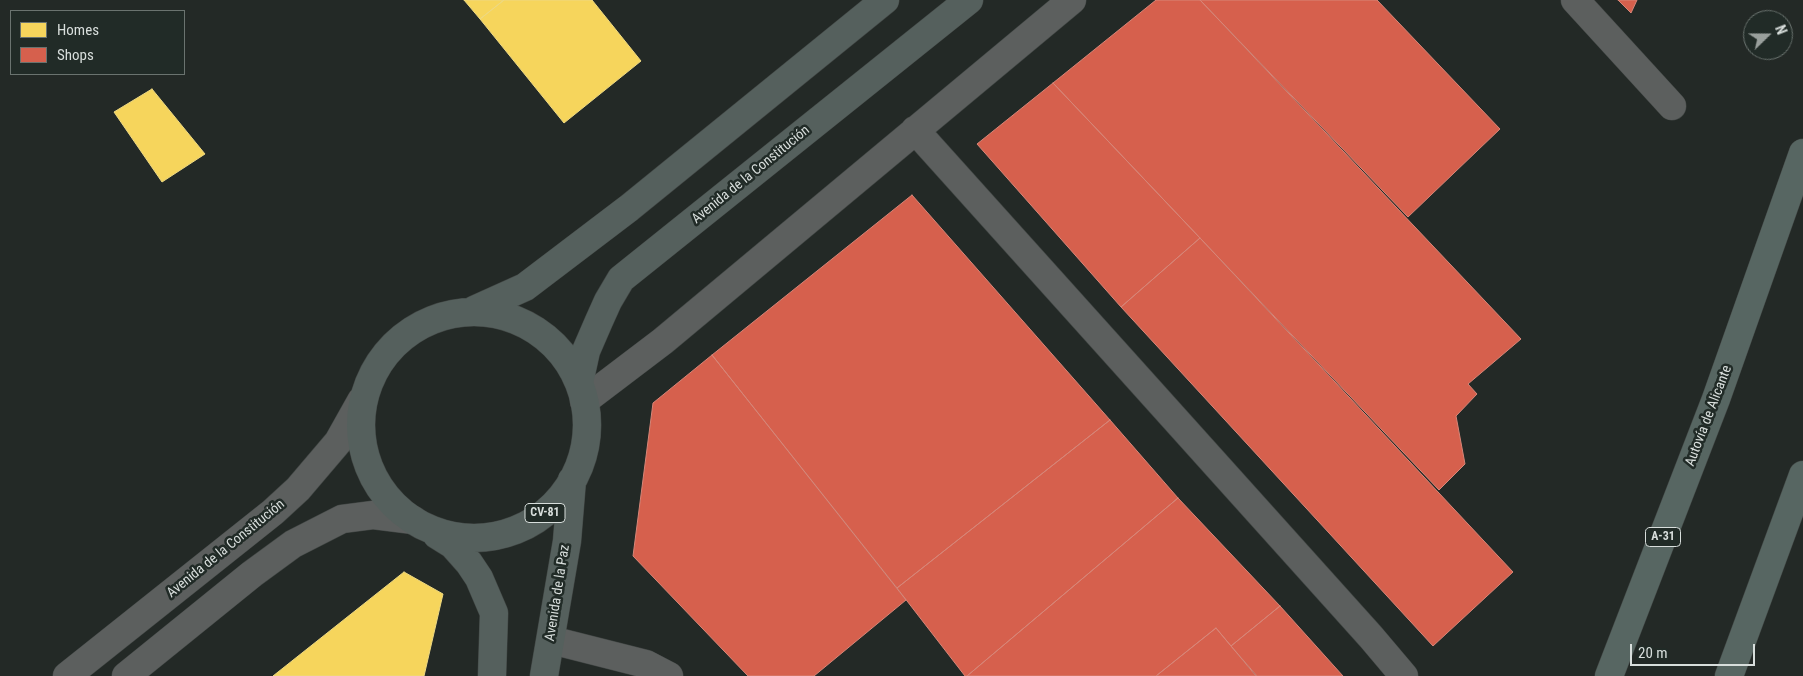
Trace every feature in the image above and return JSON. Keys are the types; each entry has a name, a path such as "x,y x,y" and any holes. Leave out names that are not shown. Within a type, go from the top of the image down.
{"highway":[{"name":"Autovía de Alicante","path":"1609,676 1716,399 1803,153"},
{"path":"1729,676 1803,475"}],"main road":[{"name":"CV-81","path":"492,676 494,613 480,578 470,563 453,545 396,509 372,478 360,440 362,401 377,364 402,335 436,316 474,310 525,287 629,208 885,0"},
{"name":"Avenida de la Constitución","path":"582,392 586,351 608,301 622,279 969,0"},
{"name":"CV-81","path":"421,525 467,539 506,534 539,519 565,494 581,463 588,427 582,392 567,360 542,334 511,316 474,310"},
{"name":"Avenida de la Paz","path":"544,676 567,541 572,480"}],"street":[{"path":"582,392 663,340 1072,0"},
{"path":"1574,0 1672,106"},
{"path":"915,130 1404,676"},
{"name":"Avenida de la Constitución","path":"67,676 273,512 298,489 338,442 362,401"},
{"path":"126,676 252,574 293,544 342,519 373,515 421,525"},
{"path":"551,640 646,664 669,676"}],"building: Homes":[{"path":"464,0 504,0 480,19"},
{"path":"504,0 592,0 641,61 564,123 480,19"},
{"path":"152,89 205,154 162,182 114,112"},
{"path":"404,572 443,594 424,676 273,676"}],"building: Shops":[{"path":"1156,0 1200,0 1521,339 1468,384 1477,394 1456,416 1465,464 1439,490 1053,83"},
{"path":"1200,0 1377,0 1500,129 1408,217"},
{"path":"1618,0 1637,0 1631,13"},
{"path":"1053,83 1200,238 1121,307 977,144"},
{"path":"912,195 1110,420 897,588 712,355"},
{"path":"1200,238 1513,572 1433,646 1121,307"},
{"path":"712,355 906,600 814,676 748,676 633,556 653,403"},
{"path":"1110,420 1178,498 965,676 897,588"},
{"path":"1178,498 1280,606 1231,646 1216,628 1156,676 967,676"},
{"path":"1280,606 1343,676 1257,676 1231,646"},
{"path":"1216,628 1256,676 1156,676"}]}
